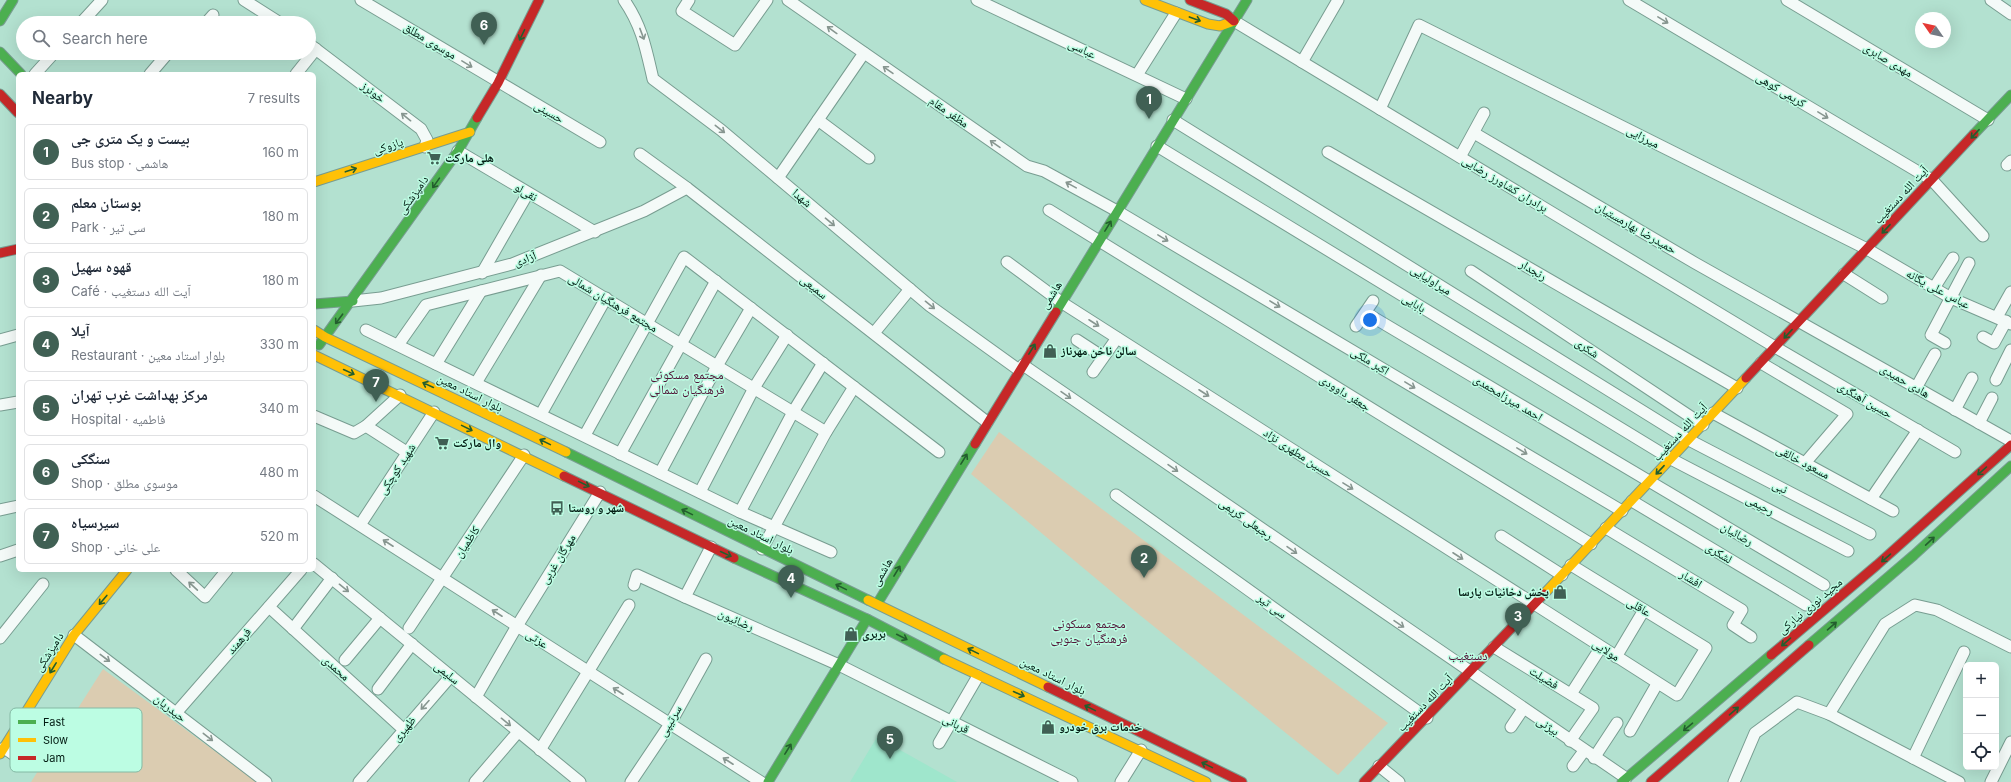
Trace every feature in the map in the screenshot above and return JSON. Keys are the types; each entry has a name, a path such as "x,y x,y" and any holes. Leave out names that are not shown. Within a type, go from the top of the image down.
{"main road":[{"path":"0,21 13,0"},
{"name":"دامپزشکی","path":"316,351 353,301 458,151 498,83 539,0"},
{"path":"1146,0 1176,13 1208,24 1220,26 1234,21 1226,14 1206,3 1190,0"},
{"name":"هاشمی","path":"877,604 987,422 1247,0"},
{"path":"0,52 20,72"},
{"path":"0,94 16,111"},
{"name":"آیت الله دستغیب","path":"1364,782 1470,673 1632,501 2011,95"},
{"name":"پازوکی","path":"316,181 470,132"},
{"path":"0,253 16,249"},
{"path":"316,304 353,301"},
{"name":"بلوار استاد معین","path":"316,331 439,403 524,455 711,547 868,619 978,676 1141,750 1206,782"},
{"name":"بلوار استاد معین","path":"316,355 400,395 439,403 762,549 1242,782"},
{"name":"مجید نوری نیارکی","path":"1624,780 1877,565 2011,445"},
{"path":"1651,782 1914,555 2011,466"},
{"name":"دامپزشکی","path":"29,708 74,635 126,572"},
{"path":"768,782 868,619"},
{"name":"دامپزشکی","path":"2,751 10,738"}],"street":[{"path":"87,16 102,0"},
{"path":"244,0 269,16"},
{"name":"موسوی مطلق","path":"362,0 498,83"},
{"name":"شهدا","path":"624,0 634,14 644,38 653,79 721,130 930,306 1021,367"},
{"path":"689,0 682,11 735,45 767,0"},
{"name":"مظفر مقام","path":"788,0 1027,166 1044,171 1117,211"},
{"name":"عباسی","path":"977,0 1186,99"},
{"path":"1302,62 1338,0"},
{"name":"کریمی کوهی","path":"1629,0 1932,180 1983,236"},
{"name":"مهدی صابری","path":"1787,0 1988,120"},
{"path":"1991,0 2011,14"},
{"path":"1137,76 1176,13"},
{"name":"برادران کشاورز رضایی","path":"1234,21 1775,347"},
{"name":"میرزایی","path":"1380,110 1419,25 1867,249"},
{"name":"خونرز","path":"316,49 421,129 427,140 424,147"},
{"path":"778,178 864,53"},
{"path":"38,72 48,60"},
{"path":"152,72 162,60"},
{"path":"297,72 304,60"},
{"name":"حسینی","path":"498,83 600,142"},
{"path":"1460,157 1474,134 1484,113"},
{"path":"818,120 869,158"},
{"name":"میراولیایی","path":"1174,120 1689,440"},
{"name":"حمیدرضا بهارمستیان","path":"1474,134 1799,322"},
{"name":"بابایی","path":"1157,146 1671,459"},
{"name":"نقی‌لو","path":"458,151 595,232"},
{"name":"رنجدار","path":"1328,152 1737,388"},
{"name":"سمیعی","path":"640,154 687,188 987,422"},
{"name":"آزادی","path":"353,301 381,298 512,264 595,232 644,211 687,188"},
{"path":"482,272 528,193"},
{"name":"جعفر داوودی","path":"1049,210 1591,544"},
{"name":"اکبر ملکی","path":"1117,211 1622,511"},
{"name":"عباس علی یگانه","path":"1867,249 1951,298 2005,321"},
{"path":"585,435 684,256 939,452"},
{"path":"1934,288 1953,258"},
{"name":"حسین مطهری نژاد","path":"1007,262 1061,302 1534,605"},
{"path":"1944,343 1931,335 1969,263"},
{"name":"مجتمع فرهنگیان شمالی","path":"398,345 426,305 560,271 826,432"},
{"name":"شکری","path":"1471,271 1703,425"},
{"path":"1844,274 1882,298"},
{"path":"476,383 541,276"},
{"path":"620,454 716,281"},
{"path":"874,333 910,289"},
{"path":"436,364 482,291"},
{"path":"1983,337 1994,343 2005,321 2011,292"},
{"path":"541,414 606,298"},
{"path":"1356,326 1366,313 1372,301"},
{"path":"660,473 717,366 751,308"},
{"name":"احمد میرزامحمدی","path":"1366,313 1649,482"},
{"name":"هادی حمیدی","path":"1799,322 2011,441"},
{"path":"366,330 585,435 620,454 740,512 831,552"},
{"path":"700,492 754,388 787,335"},
{"path":"0,340 16,336"},
{"path":"1093,372 1117,338"},
{"path":"1077,340 1103,357"},
{"name":"حسین آهنگری","path":"1775,347 1955,452"},
{"path":"1996,380 2011,350"},
{"path":"1916,388 1935,354"},
{"path":"1761,362 1847,414 1805,463"},
{"path":"740,512 793,412 823,363"},
{"name":"رجبعلی کریمی","path":"1021,367 1470,673"},
{"path":"1956,410 1972,378"},
{"path":"762,549 826,432 854,387"},
{"path":"316,417 354,433 366,426 400,395"},
{"path":"1979,423 1992,398"},
{"path":"0,405 16,402"},
{"name":"شهید کوچکی","path":"360,526 439,403"},
{"name":"مسعود خالقی","path":"1713,413 1893,511"},
{"path":"366,426 408,452"},
{"path":"1871,499 1918,430"},
{"name":"نبی","path":"1689,440 1870,534"},
{"name":"کاظمیان","path":"409,628 524,455"},
{"name":"رحیمی","path":"1671,459 1848,551"},
{"name":"رضائیان","path":"1649,482 1824,585"},
{"name":"مهرگان غربی","path":"476,697 517,626 600,492"},
{"name":"سی تیر","path":"1116,494 1427,718"},
{"name":"عزتی","path":"316,497 761,782"},
{"name":"لشکری","path":"1632,501 1806,605"},
{"path":"0,510 16,506"},
{"name":"افشار","path":"1606,528 1742,610 1734,625 1751,637"},
{"path":"1501,536 1562,575"},
{"path":"685,597 711,547"},
{"path":"0,556 16,551"},
{"name":"عاقلی","path":"1571,565 1706,648 1677,695"},
{"name":"سلیمی","path":"316,566 580,782"},
{"path":"178,572 205,597 225,572"},
{"name":"فرهمند","path":"176,713 299,572"},
{"name":"رضائیون","path":"634,585 637,575 839,666"},
{"path":"293,630 332,578"},
{"path":"0,638 43,584"},
{"path":"540,750 629,605"},
{"name":"مولایی","path":"1534,605 1657,684 1677,695"},
{"path":"1829,714 1885,624 1915,605 1937,610 2011,647"},
{"name":"محمدی","path":"269,607 403,729"},
{"path":"1616,657 1644,610"},
{"path":"345,660 380,618"},
{"name":"حیدریان","path":"74,635 266,782"},
{"path":"378,689 412,644"},
{"name":"فضیلت","path":"1494,647 1593,708 1570,741"},
{"path":"1571,694 1601,647"},
{"path":"1913,758 1964,652"},
{"name":"سرتیپی","path":"630,782 670,724 706,659"},
{"name":"قربانی","path":"839,666 1072,782"},
{"name":"بیژنی","path":"1470,673 1570,741 1624,780"},
{"name":"ظهیری","path":"359,782 403,729 451,676"},
{"path":"940,743 978,676"},
{"path":"1630,731 1657,684"},
{"path":"1734,782 1755,733 1797,702 1829,714 1959,782"},
{"path":"1511,727 1523,709"},
{"path":"1594,758 1617,723"},
{"path":"475,782 518,732"},
{"path":"1991,782 2011,742"},
{"path":"1122,782 1141,750"},
{"path":"1573,766 1584,751"},
{"path":"1380,766 1399,782"}],"shaded area":[{"path":"999,432 1388,723 1338,775 1136,612 971,474"},
{"path":"103,669 257,782 31,782 37,772 142,772 142,708 78,708"},
{"path":"877,737 957,782 850,782"}],"traffic: fast":[{"path":"0,21 13,0"},
{"path":"1056,312 1247,0"},
{"path":"0,52 19,72"},
{"path":"1974,134 2011,95"},
{"path":"319,345 458,151 477,118"},
{"path":"316,304 353,301"},
{"path":"877,604 975,444"},
{"path":"566,452 868,600"},
{"path":"1809,645 1914,555 2011,466"},
{"path":"734,558 867,619 944,659"},
{"path":"768,782 867,619"},
{"path":"1622,782 1771,655"}],"traffic: slow":[{"path":"1145,0 1208,24 1220,26 1234,21"},
{"path":"316,181 470,132"},
{"path":"316,331 325,337 566,452"},
{"path":"316,356 564,476"},
{"path":"1544,594 1746,378"},
{"path":"29,708 74,635 125,572"},
{"path":"868,600 1048,687"},
{"path":"944,659 1206,782"},
{"path":"0,754 10,738"}],"traffic: jam":[{"path":"477,118 498,83 539,0"},
{"path":"1190,0 1226,14 1234,21"},
{"path":"0,94 16,111"},
{"path":"1746,378 1974,134"},
{"path":"0,253 16,249"},
{"path":"975,444 1056,312"},
{"path":"1771,655 1877,565 2011,445"},
{"path":"564,476 734,558"},
{"path":"1364,782 1544,594"},
{"path":"1651,782 1809,645"},
{"path":"1048,687 1242,782"}],"place":[{"name":"سنگکی","path":"484,45"},
{"name":"بیست و یک متری جی","path":"1149,119"},
{"name":"هلی مارکت","path":"434,158"},
{"name":"سالن ناخن مهرناز","path":"1050,351"},
{"name":"سیرسیاه","path":"376,402"},
{"name":"وال مارکت","path":"442,443"},
{"name":"شهر و روستا","path":"557,508"},
{"name":"بوستان معلم","path":"1144,578"},
{"name":"پخش دخانیات پارسا","path":"1560,592"},
{"name":"آیلا","path":"791,598"},
{"name":"بربری","path":"851,634"},
{"name":"قهوه سهیل","path":"1518,636"},
{"name":"خدمات برق خودرو","path":"1048,727"},
{"name":"مرکز بهداشت غرب تهران","path":"890,759"}],"district":[{"name":"مجتمع مسکونی فرهنگیان شمالی","path":"687,382"},
{"name":"مجتمع مسکونی فرهنگیان جنوبی","path":"1089,630"},
{"name":"دستغیب","path":"1468,655"}]}
